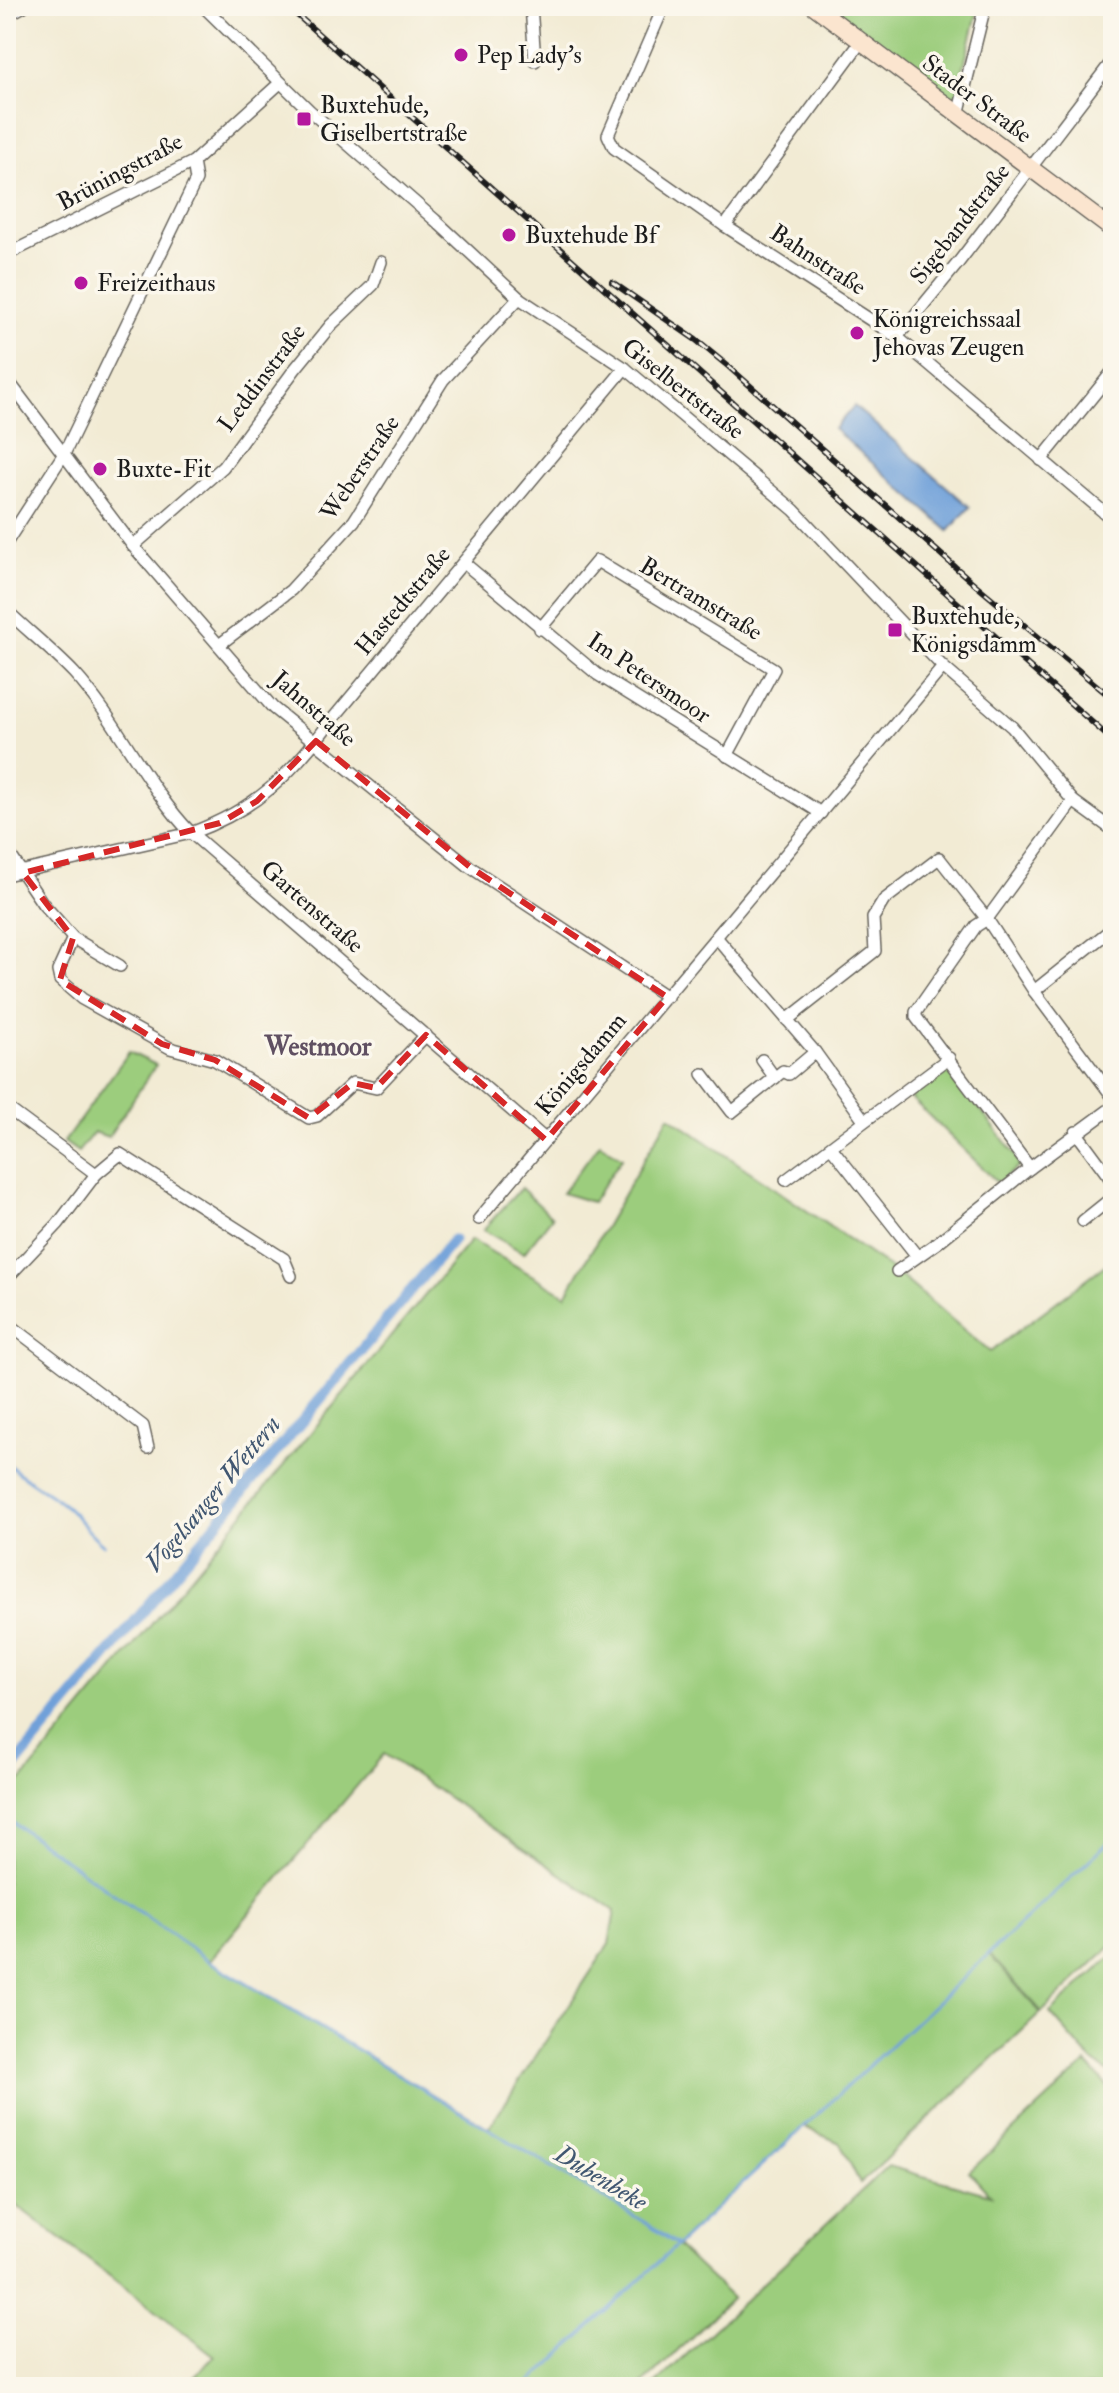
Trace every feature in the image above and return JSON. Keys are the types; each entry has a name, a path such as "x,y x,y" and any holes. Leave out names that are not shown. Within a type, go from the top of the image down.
{"street":[{"path":"6,16 24,6"},
{"name":"Giselbertstraße","path":"203,6 280,83 519,298 625,368 794,510 943,667 1012,727 1073,801 1113,830"},
{"path":"531,6 535,61"},
{"name":"Bahnstraße","path":"664,6 608,135 614,148 725,226 897,337 1113,520"},
{"name":"Stader Straße","path":"814,6 1113,230"},
{"path":"958,115 985,6"},
{"path":"725,226 860,43"},
{"name":"Sigebandstraße","path":"897,337 1113,61"},
{"name":"Brüningstraße","path":"6,255 193,162 280,83"},
{"path":"6,543 65,452 196,180 193,162"},
{"name":"Leddinstraße","path":"133,546 223,467 300,362 331,325 373,285 381,262"},
{"name":"Weberstraße","path":"219,645 291,590 354,521 443,380 519,298"},
{"name":"Hastedtstraße","path":"191,833 220,823 257,801 300,762 625,368"},
{"path":"1041,460 1113,371"},
{"name":"Jahnstraße","path":"6,378 65,452 133,546 273,708 470,867 667,997"},
{"name":"Bertramstraße","path":"540,629 597,561 774,669 727,756"},
{"name":"Im Petersmoor","path":"464,563 597,674 821,813"},
{"name":"Gartenstraße","path":"6,610 75,674 179,821 191,833 546,1140"},
{"name":"Königsdamm","path":"479,1219 943,667"},
{"path":"1030,1168 949,1058 919,1023 916,1012 976,926 987,919 1073,801"},
{"path":"6,875 191,833"},
{"path":"6,849 43,904 73,938 120,966"},
{"path":"787,1020 875,951 873,918 884,900 939,858 987,919 1034,991 1113,1097"},
{"path":"1034,991 1113,928"},
{"path":"73,938 58,971 60,980 82,999 162,1044 215,1060 309,1118 317,1116 353,1083 376,1088 426,1035"},
{"path":"717,938 815,1052 864,1120"},
{"path":"703,1074 732,1112 783,1071 789,1074 815,1052"},
{"path":"786,1180 949,1058"},
{"path":"762,1060 775,1078"},
{"path":"6,1107 96,1174"},
{"path":"897,1271 1076,1132 1113,1107"},
{"path":"1076,1132 1113,1182"},
{"path":"831,1147 917,1256"},
{"path":"6,1279 58,1224 96,1174 120,1154 284,1259 291,1276"},
{"path":"1083,1221 1113,1197"},
{"path":"6,1322 143,1426 148,1448"}],"highlighted area":[{"path":"316,741 470,867 667,997 546,1140 426,1035 376,1088 353,1083 309,1118 215,1060 162,1044 60,980 73,938 23,873 220,823 257,801"}],"green space":[{"path":"830,6 979,6 955,102"},
{"path":"129,1052 156,1065 108,1137 94,1132 78,1152 64,1142"},
{"path":"949,1068 1022,1164 998,1183 910,1097"},
{"path":"669,1116 896,1272 990,1352 1113,1259 1113,1944 1042,2012 989,1954 1041,2013 860,2183 840,2143 804,2127 689,2233 677,2246 732,2298 640,2387 183,2387 215,2356 12,2202 14,2197 6,2207 6,1799 471,1240 566,1295","holes":["384,1754 615,1911 609,1944 489,2128 209,1961"]},
{"path":"600,1143 622,1158 592,1202 562,1193"},
{"path":"521,1188 552,1217 524,1253 483,1230"},
{"path":"1113,1955 1113,2075 1091,2060 1050,2013"},
{"path":"1086,2063 1108,2087 1113,2082 1113,2387 652,2387 888,2166 990,2195 969,2172"}],"water":[{"path":"854,406 970,507 949,531 834,429"}],"waterway":[{"name":"Vogelsanger Wettern","path":"6,1776 453,1240"},
{"path":"6,1462 69,1509 104,1545"},
{"path":"6,1762 12,1768"},
{"name":"Dubenbeke","path":"6,1818 209,1961 649,2225 677,2245 1113,1838"},
{"path":"526,2387 677,2245"}],"railway":[{"path":"287,6 1113,741"},
{"path":"612,282 696,340 729,367 971,581 1113,699"}],"place":[{"name":"Pep Lady's","path":"461,55"},
{"name":"Buxtehude, Giselbertstraße","path":"304,119"},
{"name":"Buxtehude Bf","path":"509,235"},
{"name":"Freizeithaus","path":"81,283"},
{"name":"Königreichssaal Jehovas Zeugen","path":"857,333"},
{"name":"Buxte-Fit","path":"100,469"},
{"name":"Buxtehude, Königsdamm","path":"895,630"}],"district":[{"name":"Westmoor","path":"318,1047"}]}
